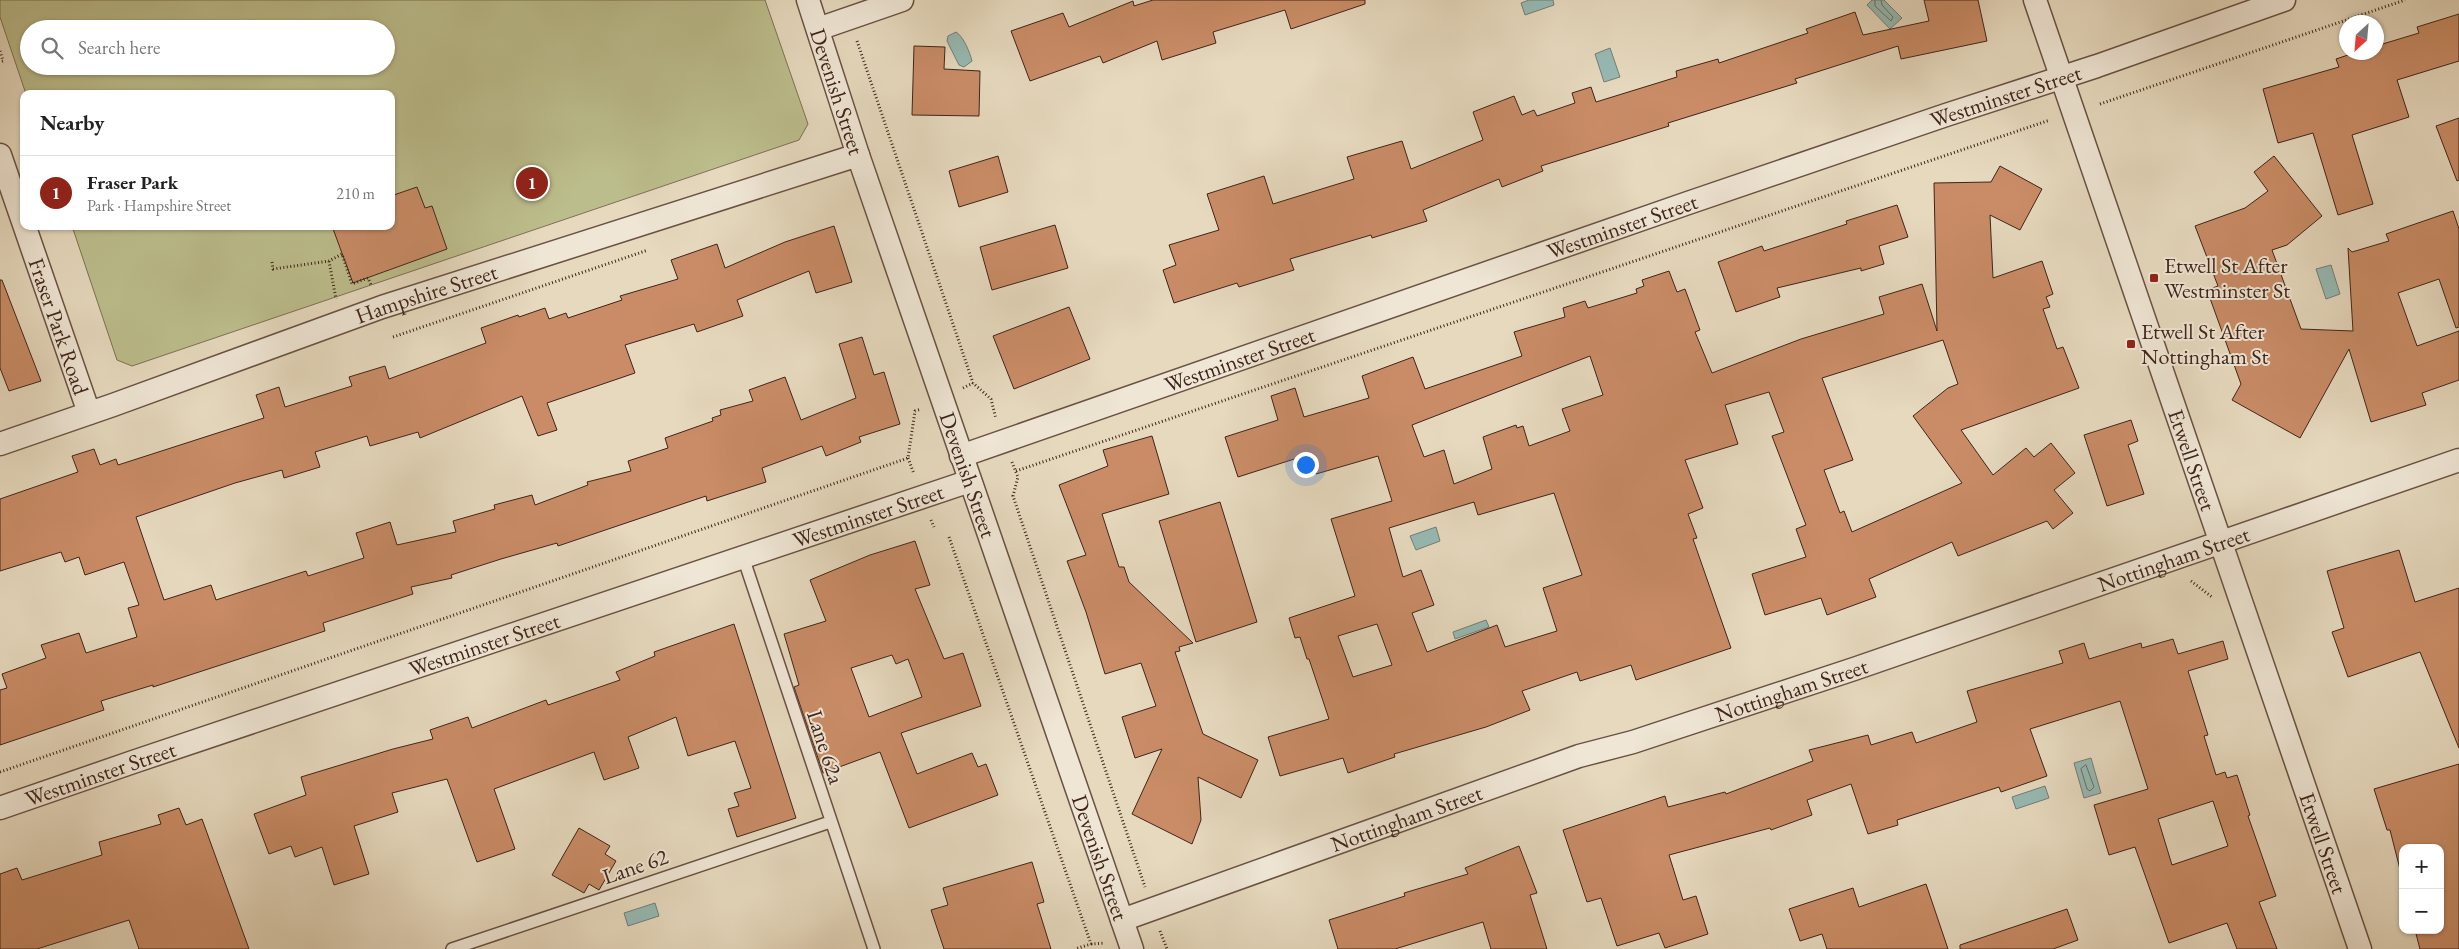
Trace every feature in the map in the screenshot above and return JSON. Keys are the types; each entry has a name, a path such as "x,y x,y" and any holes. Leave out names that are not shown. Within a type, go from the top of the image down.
{"street":[{"name":"Devenish Street","path":"808,0 858,155 1132,949"},
{"path":"818,29 902,0"},
{"name":"Etwell Street","path":"2035,0 2063,77 2360,949"},
{"name":"Westminster Street","path":"961,456 1002,440 2284,0"},
{"name":"Fraser Park Road","path":"0,155 20,213"},
{"name":"Hampshire Street","path":"0,444 382,307 858,155"},
{"name":"Fraser Park Road","path":"26,230 89,413"},
{"name":"Nottingham Street","path":"1122,920 1573,758 1633,742 2459,460"},
{"name":"Westminster Street","path":"0,808 970,481"}],"lane":[{"name":"Lane 62a","path":"743,557 874,949"},
{"name":"Lane 62","path":"452,949 830,822"}],"path":[{"path":"2100,104 2405,0"},
{"path":"849,18 974,383 991,399 1002,440 1016,471 1018,477 1012,496 1167,949"},
{"path":"0,51 3,61 0,62"},
{"path":"1016,471 2051,120"},
{"path":"393,337 653,248"},
{"path":"272,262 273,269 329,261 342,254 352,284 368,278 370,281"},
{"path":"329,261 336,302"},
{"path":"915,411 974,383"},
{"path":"0,772 908,458 917,402"},
{"path":"949,537 1091,944 1075,949"},
{"path":"2191,581 2213,598"}],"green space":[{"path":"0,0 765,0 808,124 799,140 132,366 117,360 73,230 395,230 395,90 25,90 0,17"}],"water":[{"path":"1529,0 1553,0 1554,5 1525,15 1521,3"},
{"path":"1872,0 1884,0 1902,18 1890,29 1867,5"},
{"path":"956,32 964,41 972,61 964,67 959,65 947,41 948,36"},
{"path":"1610,48 1620,77 1604,82 1595,54"},
{"path":"2331,265 2340,294 2326,299 2316,269"},
{"path":"1436,527 1440,541 1416,550 1410,536"},
{"path":"1486,620 1489,627 1455,639 1453,632"},
{"path":"2091,758 2101,793 2084,798 2074,763"},
{"path":"2045,786 2049,798 2016,809 2012,797"},
{"path":"655,903 659,916 628,926 624,913"}],"building":[{"path":"1153,0 1365,0 1365,4 1291,29 1285,10 1213,32 1216,43 1162,60 1157,41 1103,63 1100,56 1030,81 1011,31 1063,13 1069,27 1133,1 1134,6"},
{"path":"1924,0 1978,0 1987,41 1901,59 1898,46 1795,79 1797,83 1668,123 1669,126 1541,166 1543,171 1502,187 1499,179 1423,210 1427,221 1372,238 1371,235 1290,259 1294,270 1239,287 1237,283 1174,303 1163,270 1176,265 1169,245 1219,230 1207,194 1264,176 1273,204 1354,179 1347,157 1402,141 1411,169 1483,140 1473,112 1514,96 1522,115 1534,110 1537,116 1575,103 1572,93 1591,87 1596,102 1677,77 1676,71 1718,59 1719,63 1808,33 1806,29 1855,12 1863,35 1929,21"},
{"path":"2459,14 2459,61 2397,80 2409,117 2352,135 2373,204 2338,215 2313,133 2278,143 2263,89 2339,67 2336,59 2339,58 2339,60 2384,60 2384,44 2419,33 2417,27"},
{"path":"914,46 945,47 944,69 980,71 979,116 912,115"},
{"path":"2459,118 2459,180 2457,181 2436,126"},
{"path":"998,156 1008,192 959,207 949,171"},
{"path":"2274,156 2322,216 2287,245 2272,250 2301,329 2353,331 2348,248 2352,252 2389,241 2386,234 2453,211 2459,229 2459,327 2456,328 2439,279 2398,293 2417,346 2459,331 2459,380 2422,393 2426,405 2371,422 2349,349 2300,438 2232,400 2241,384 2207,290 2218,286 2195,226 2245,208 2268,191 2254,172"},
{"path":"2000,166 2042,189 2020,230 1990,215 1993,278 2042,261 2053,294 2046,297 2050,307 2043,309 2057,349 2063,347 2079,388 1961,430 1993,475 2026,448 2034,457 2051,443 2075,473 2054,490 2073,513 2053,529 2047,521 1958,556 1952,542 1869,579 1876,597 1827,615 1821,598 1765,615 1752,574 1806,557 1796,529 1806,525 1772,436 1784,432 1769,392 1725,405 1738,444 1685,460 1703,508 1688,514 1697,538 1693,539 1731,648 1636,680 1631,665 1580,681 1577,672 1522,691 1530,710 1486,727 1394,754 1395,757 1348,773 1343,758 1280,776 1268,737 1329,719 1309,659 1307,659 1300,637 1295,638 1289,618 1355,596 1331,519 1392,501 1378,456 1316,474 1310,454 1238,477 1225,437 1278,420 1271,396 1295,388 1304,417 1369,398 1362,376 1413,357 1425,389 1522,356 1514,332 1565,317 1563,308 1585,301 1588,308 1637,293 1636,289 1644,286 1642,280 1669,271 1677,292 1685,289 1700,330 1695,332 1712,373 1801,339 1884,314 1879,297 1922,284 1937,331 1934,183 1991,182","holes":["1943,340 1958,384 1948,388 1913,416 1962,483 1852,532 1844,511 1840,513 1824,470 1853,460 1822,378","1590,356 1603,395 1562,409 1570,431 1529,446 1523,426 1517,428 1516,425 1483,437 1492,469 1454,484 1444,450 1424,457 1412,425","1554,493 1582,575 1543,588 1557,631 1505,647 1497,625 1427,652 1412,613 1434,605 1421,570 1403,577 1389,528 1474,502 1478,515","1377,624 1392,665 1353,677 1338,636"]},
{"path":"417,187 425,208 432,206 447,249 353,283 333,230 395,230 395,195"},
{"path":"1897,205 1908,237 1879,246 1884,264 1861,271 1861,268 1777,288 1780,297 1736,312 1718,262 1762,246 1764,251 1847,224 1846,221"},
{"path":"1055,225 1068,268 992,290 980,247"},
{"path":"834,226 852,282 816,293 809,271 737,300 743,316 697,332 694,324 625,345 635,373 547,403 557,430 538,436 522,396 420,438 418,432 370,446 367,436 315,452 320,467 284,478 282,470 235,483 136,517 164,600 211,585 216,600 306,571 308,576 364,558 356,533 390,522 397,545 456,532 453,521 495,509 494,505 532,495 535,505 588,485 587,482 631,471 628,461 668,448 665,438 713,421 712,418 721,415 720,410 753,401 749,390 785,377 801,420 856,398 839,344 862,337 874,375 884,372 900,424 859,437 861,442 826,456 822,446 762,468 766,482 707,501 706,496 558,546 557,543 451,575 452,578 411,587 413,594 323,623 325,631 153,687 153,685 101,701 104,710 0,745 0,690 7,688 2,674 46,658 41,645 79,633 86,653 137,637 128,608 139,605 124,562 85,575 79,557 65,562 61,552 0,571 0,499 78,472 72,456 94,449 100,465 116,459 118,465 264,418 256,395 279,387 285,407 352,386 349,377 385,366 389,379 486,343 481,328 518,315 519,317 545,308 549,319 566,313 568,318 622,300 620,296 678,279 671,260 717,244 725,268 785,242"},
{"path":"0,280 2,280 41,381 9,391 0,368"},
{"path":"1069,307 1090,359 1014,389 993,336"},
{"path":"2131,420 2138,441 2128,445 2144,494 2107,506 2084,435"},
{"path":"1152,436 1169,494 1102,514 1119,567 1124,567 1129,582 1193,643 1179,647 1180,651 1175,652 1203,734 1258,760 1241,798 1198,777 1201,820 1192,844 1132,814 1162,749 1135,758 1122,717 1156,706 1141,663 1105,674 1086,612 1067,561 1086,555 1059,485 1108,466 1103,450"},
{"path":"1220,502 1257,622 1196,642 1159,521"},
{"path":"915,541 930,585 915,589 944,659 963,653 981,706 901,733 917,774 972,753 978,767 986,764 998,795 909,828 880,752 823,773 794,687 799,685 784,634 826,621 810,580 870,555","holes":["892,655 896,664 908,659 922,697 869,717 851,668"]},
{"path":"2399,550 2415,602 2459,588 2459,748 2420,652 2348,677 2332,632 2344,628 2327,571"},
{"path":"734,624 796,818 737,837 728,809 739,806 734,793 751,788 735,741 688,756 676,717 628,737 639,768 604,780 594,752 494,789 515,849 477,862 447,779 392,793 398,812 354,826 369,874 334,885 322,847 295,857 291,846 269,854 254,814 306,795 301,777 433,739 430,730 468,717 472,728 546,700 548,705 620,680 616,672 655,656 654,652"},
{"path":"2173,639 2178,654 2223,641 2228,659 2188,671 2208,735 2204,736 2216,775 2225,772 2227,778 2237,775 2250,815 2248,816 2276,896 2259,902 2277,949 2237,949 2227,923 2169,943 2135,847 2109,855 2094,805 2148,789 2120,701 2030,729 2047,776 2001,792 1999,787 1897,820 1898,825 1868,834 1851,784 1807,800 1812,815 1771,830 1770,828 1669,855 1683,900 1696,896 1708,934 1665,948 1659,933 1617,946 1601,898 1587,902 1563,830 1665,796 1668,807 1725,792 1726,794 1813,761 1809,750 1868,735 1871,745 1912,732 1916,743 1977,722 1967,691 2063,663 2059,651 2084,643 2089,659 2141,643 2142,648","holes":["2213,801 2228,846 2172,865 2158,819"]},
{"path":"2459,764 2459,949 2420,949 2416,934 2444,934 2444,844 2399,844 2399,865 2390,830 2387,830 2374,789"},
{"path":"179,808 186,825 202,819 249,949 139,949 129,920 37,949 0,949 0,874 17,868 22,880 102,855 99,842 161,824 158,815"},
{"path":"579,828 610,846 605,854 616,861 599,890 589,884 584,893 552,875"},
{"path":"1519,846 1537,893 1530,895 1547,949 1491,949 1483,922 1395,949 1338,949 1329,920 1405,896 1404,893 1468,874 1465,868"},
{"path":"1032,862 1044,902 1037,904 1051,949 944,949 931,910 948,905 943,888"},
{"path":"1926,884 1948,949 1827,949 1822,934 1800,941 1789,909 1853,888 1859,907"},
{"path":"2067,909 2078,940 2053,949 1960,949 1960,945"}],"place":[{"name":"Fraser Park","path":"532,183"},
{"name":"Etwell St After Westminster St","path":"2154,278"},
{"name":"Etwell St After Nottingham St","path":"2131,344"}]}
